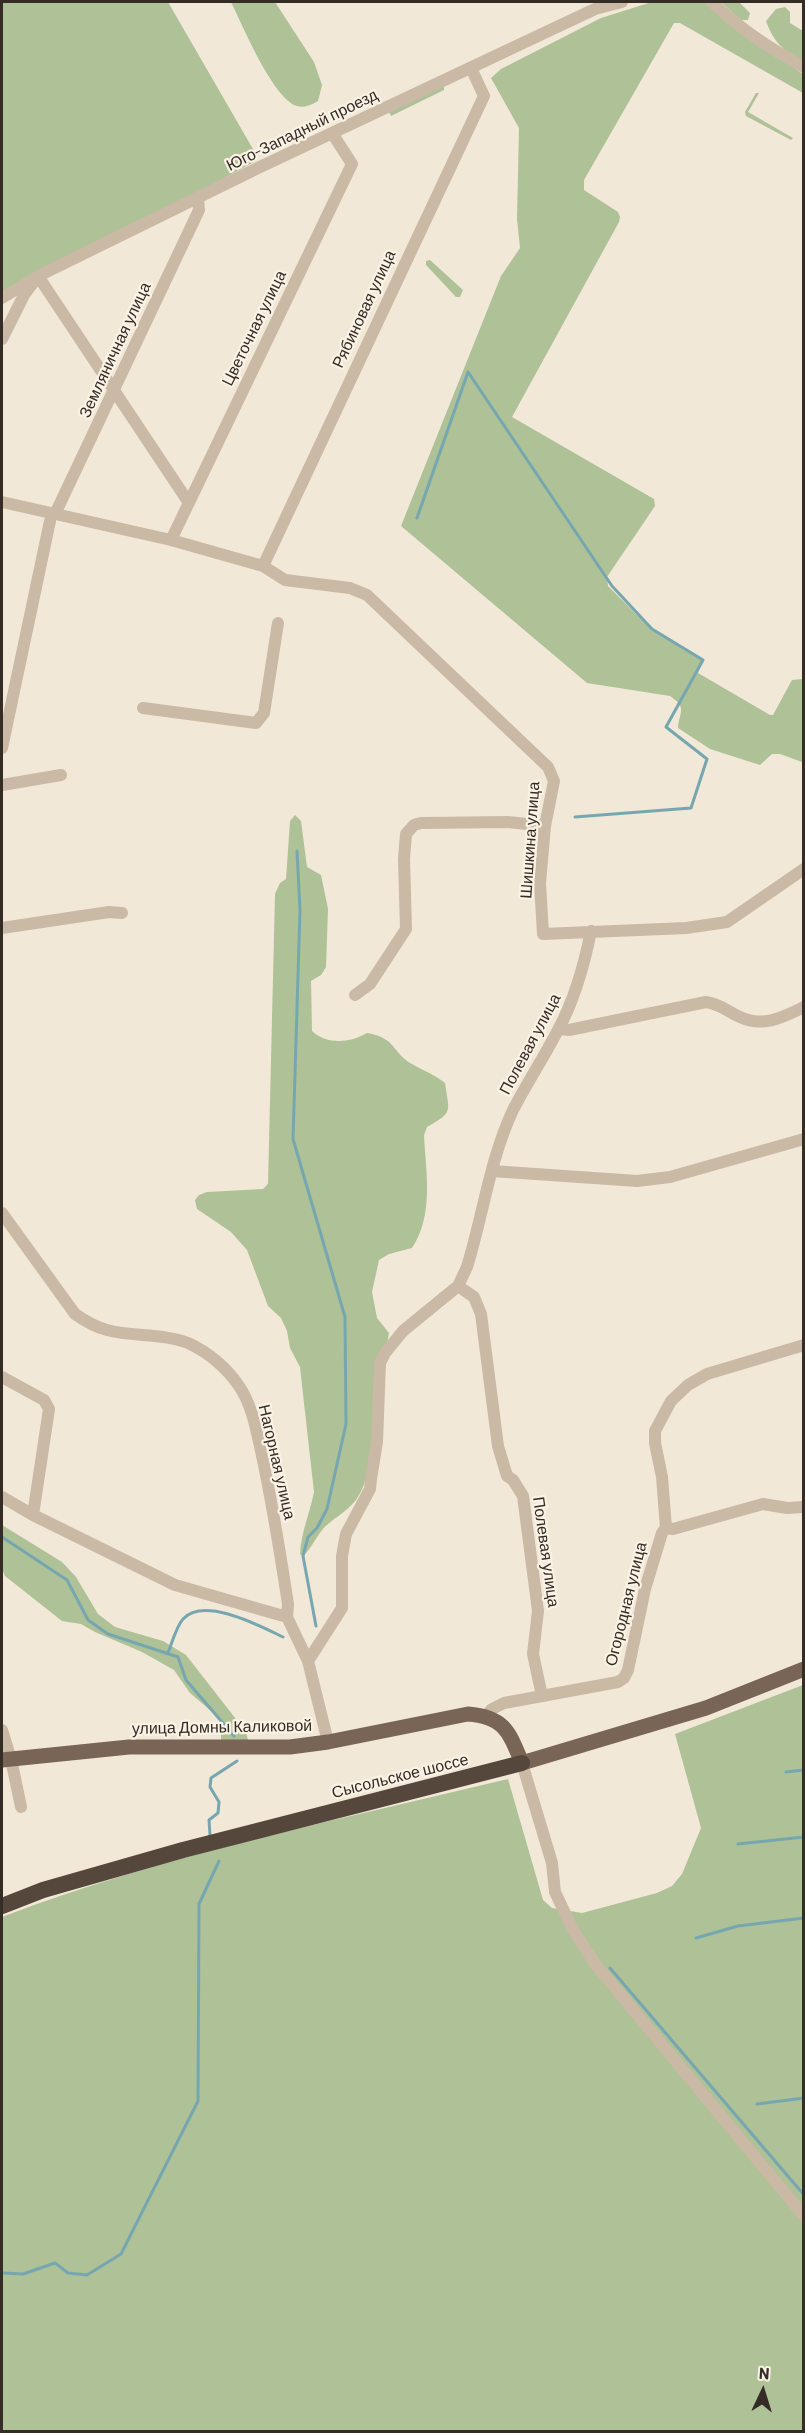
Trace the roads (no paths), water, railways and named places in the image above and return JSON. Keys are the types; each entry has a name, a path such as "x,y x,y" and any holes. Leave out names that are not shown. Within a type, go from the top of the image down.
{"highway":[{"name":"Сысольское шоссе","path":"2,1906 43,1890 183,1850 522,1763"}],"main road":[{"name":"Сысольское шоссе","path":"522,1763 706,1708 804,1670"},
{"name":"улица Домны Каликовой","path":"6,1759 129,1747 290,1747 328,1742 468,1714 486,1716"},
{"path":"486,1716 502,1724 510,1734 522,1763"}],"street":[{"name":"Юго-Западный проезд","path":"2,298 38,276 260,167 595,9 622,2"},
{"path":"712,2 732,20 775,51 804,67"},
{"name":"Рябиновая улица","path":"263,566 484,96 471,68"},
{"name":"Цветочная улица","path":"171,540 352,164 332,133"},
{"name":"Земляничная улица","path":"2,748 52,518 199,210 198,199"},
{"path":"2,339 24,295 38,276 189,503"},
{"name":"Шишкина улица","path":"2,502 52,518 171,540 263,566 285,580 350,588 367,595 548,766 554,781 545,826 540,883 543,934 686,928 727,922 802,873"},
{"path":"143,708 256,723 264,713 278,622"},
{"path":"2,785 61,776"},
{"path":"355,995 370,984 406,929 404,850 406,834 414,825 508,822 545,826"},
{"path":"2,928 109,912 122,913"},
{"name":"Полевая улица","path":"308,1661 342,1608 342,1556 346,1534 369,1489 373,1470 377,1442 380,1363 403,1331 458,1286 467,1267 492,1171 513,1110 559,1029 585,965 591,932"},
{"path":"559,1029 569,1030 706,1002 718,1004 741,1017 757,1021 775,1021 804,1007"},
{"path":"492,1171 637,1181 670,1177 804,1139"},
{"name":"Нагорная улица","path":"2,1213 75,1314 92,1325 109,1331 164,1336 187,1343 205,1352 225,1368 240,1388 252,1413 270,1491 288,1604 287,1617 308,1661 328,1742"},
{"name":"Полевая улица","path":"458,1286 474,1297 478,1304 498,1446 507,1476 513,1480 523,1496 538,1611 534,1654 542,1696"},
{"name":"Огородная улица","path":"486,1716 492,1709 504,1703 618,1682 624,1678 628,1670 645,1588 662,1533 666,1528 663,1477 655,1443 655,1431 671,1401 688,1385 707,1374 804,1345"},
{"path":"2,1377 44,1400 49,1409 33,1515"},
{"path":"2,1497 33,1515 175,1585 287,1617"},
{"path":"666,1528 673,1529 763,1504 787,1508 804,1507"},
{"path":"2,1730 6,1759 21,1807"},
{"path":"522,1763 552,1863 555,1892 573,1930 596,1965 804,2216"}],"waterway":[{"path":"417,518 468,372 612,586 652,629 703,660 666,727 707,759 691,808 575,817"},
{"path":"297,851 300,910 293,1139 345,1317 346,1424 327,1509 317,1528 308,1537 303,1556 316,1626"},
{"path":"2,1537 67,1580 88,1620 108,1634 178,1657 186,1680 234,1736"},
{"path":"168,1653 183,1619 192,1613 204,1611 232,1615 283,1637"},
{"path":"210,1835 209,1820 218,1813 219,1802 210,1787 211,1778 237,1761"},
{"path":"786,1772 804,1770"},
{"path":"738,1844 804,1837"},
{"path":"2,2273 23,2274 55,2263 68,2273 87,2275 121,2254 198,2101 199,1904 219,1861"},
{"path":"696,1938 738,1926 804,1918"},
{"path":"610,1968 804,2195"},
{"path":"757,2104 804,2098"}]}
